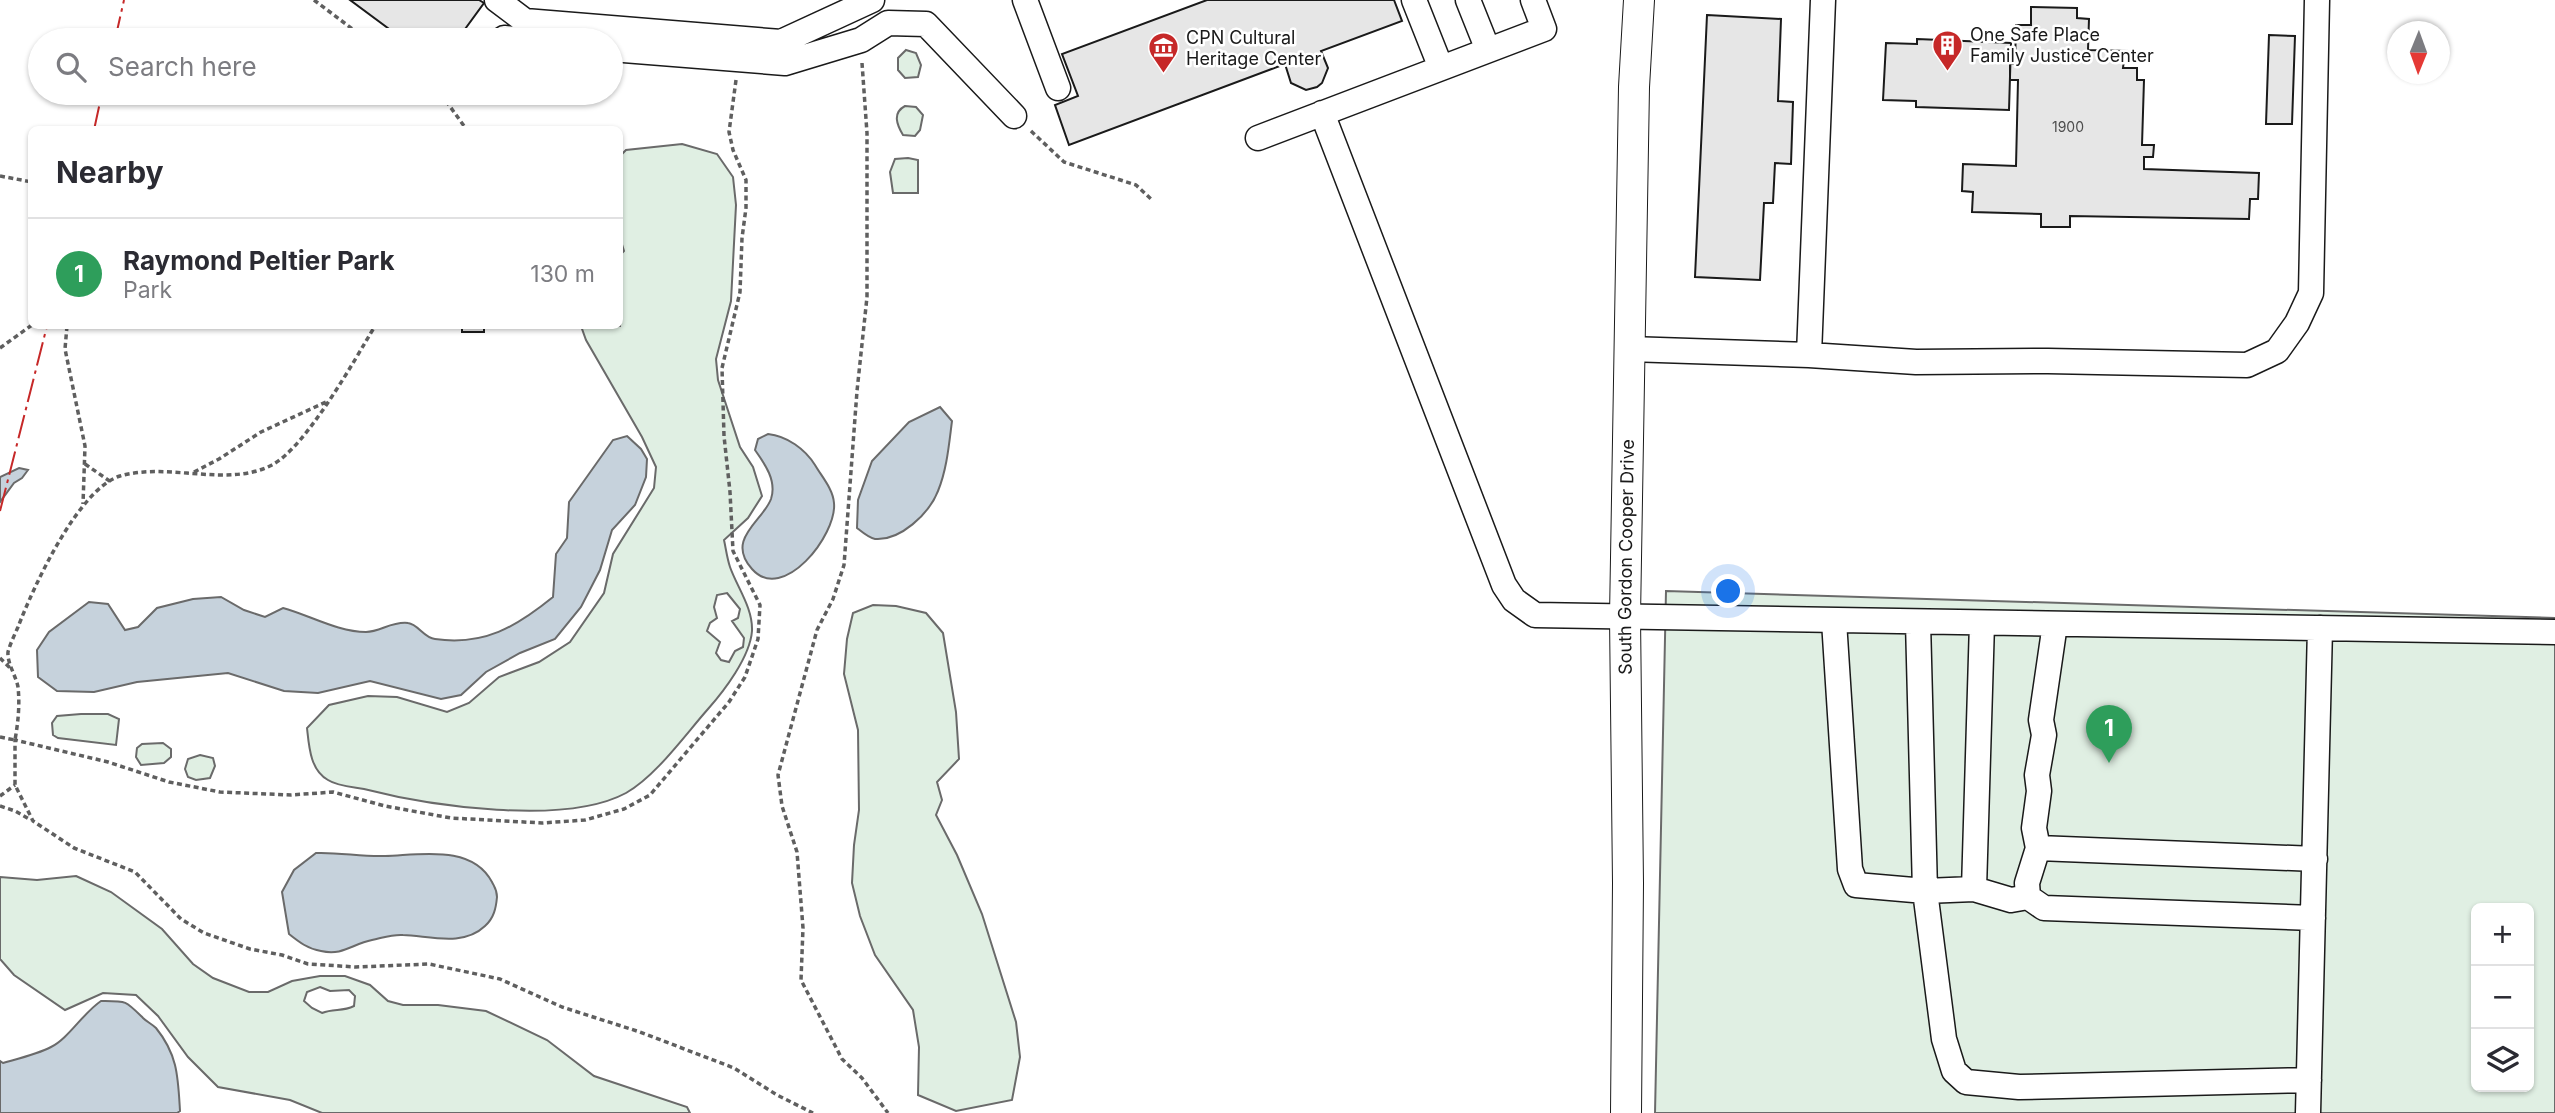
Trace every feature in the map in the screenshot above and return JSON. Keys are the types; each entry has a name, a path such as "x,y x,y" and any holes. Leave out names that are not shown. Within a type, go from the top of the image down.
{"main road":[{"name":"South Gordon Cooper Drive","path":"1626,1113 1628,870 1625,617 1634,88 1639,0"}],"lane":[{"path":"497,0 525,21 610,28"},
{"path":"623,29 781,42 872,0"},
{"path":"1025,0 1058,88"},
{"path":"1414,0 1441,68"},
{"path":"1468,0 1488,50"},
{"path":"1258,138 1544,29 1533,0"},
{"path":"1809,355 1823,0"},
{"path":"1629,349 1809,355 1916,362 2048,361 2247,365 2277,351 2297,323 2311,293 2317,0"},
{"path":"623,50 785,64 861,40 888,23 926,24 1014,116"},
{"path":"1322,113 1504,585 1514,600 1535,615 2555,632"},
{"path":"1834,621 1850,869 1856,885 1925,891 1974,888 2011,900 2028,897 2044,908 2313,918"},
{"path":"1918,622 1925,891 1944,1039 1954,1071 1966,1082 2019,1087 2309,1080"},
{"path":"1974,888 1982,623"},
{"path":"2028,897 2027,883 2038,848 2034,828 2039,791 2037,775 2043,735 2041,720 2055,624"},
{"path":"2308,1113 2320,628"},
{"path":"2038,848 2315,859"}],"path":[{"path":"314,0 351,28"},
{"path":"861,40 867,133 867,297 844,565 833,599 817,629 778,775 782,806 797,852 803,928 801,980 842,1059 862,1078 888,1113"},
{"path":"0,737 108,762 169,782 220,792 291,795 333,792 386,807 451,818 542,823 585,820 624,808 650,794 729,702 745,677 758,639 760,605 733,551 724,436 722,368 740,292 746,208 746,180 733,150 729,132 739,61"},
{"path":"449,105 464,126"},
{"path":"1014,116 1064,162 1136,185 1151,199"},
{"path":"0,176 28,181"},
{"path":"0,348 28,328"},
{"path":"67,329 65,349 85,446 83,506"},
{"path":"33,821 15,785 18,686 8,653 26,606 60,538 89,498 118,477 161,472 237,474 257,472 274,464 291,451 328,401 373,329"},
{"path":"191,473 261,432 328,401"},
{"path":"85,464 111,482"},
{"path":"0,658 13,671"},
{"path":"0,796 15,785"},
{"path":"0,806 33,821 74,848 135,872 181,919 204,933 250,950 282,955 308,964 356,967 429,964 500,979 562,1007 640,1032 734,1068 813,1113"}],"green space":[{"path":"906,50 916,53 921,65 918,77 905,78 898,70 898,58"},
{"path":"905,106 916,107 923,115 920,130 915,136 903,135 898,123 898,112"},
{"path":"682,144 717,154 733,177 736,205 731,301 716,359 718,380 740,447 753,467 762,496 748,518 724,540 730,567 752,622 747,652 721,693 659,766 626,793 600,803 569,809 497,810 424,801 332,782 322,776 314,764 307,728 329,705 368,696 397,697 447,712 469,703 499,677 539,662 570,642 604,593 613,554 654,488 656,467 582,329 623,329 623,153 626,150","holes":["727,593 740,609 738,618 732,621 744,638 743,647 735,651 729,662 721,660 716,653 720,642 707,631 710,623 717,618 714,607 717,595"]},
{"path":"895,159 918,160 918,193 893,193 890,172"},
{"path":"1666,591 2555,618 2555,1113 1655,1113"},
{"path":"873,605 896,606 926,613 943,633 956,712 959,759 937,782 942,800 936,815 957,855 982,914 1016,1022 1020,1057 1012,1100 956,1111 918,1095 919,1047 913,1010 875,955 860,916 852,883 859,810 858,730 844,674 847,639 853,613"},
{"path":"108,714 119,719 116,745 58,738 53,735 52,723 57,716"},
{"path":"163,743 171,749 171,757 164,763 141,765 136,757 137,748 142,744"},
{"path":"200,755 213,758 215,766 210,778 196,780 188,777 185,769 188,759"},
{"path":"76,876 111,892 162,929 193,964 213,978 249,992 268,992 292,981 320,976 345,976 370,985 388,1001 403,1005 438,1005 486,1011 547,1040 594,1076 687,1107 690,1113 322,1113 290,1100 218,1087 188,1057 158,1016 136,995 103,993 65,1010 14,975 0,959 0,877 37,880","holes":["320,987 330,991 349,990 355,996 354,1006 322,1013 304,1001 307,992"]}],"shaded area":[{"path":"940,407 952,421 944,474 934,500 921,517 904,531 885,538 875,539 868,536 857,528 858,500 872,461 909,422"},
{"path":"768,434 789,440 806,454 827,483 834,503 833,516 818,547 792,572 778,578 765,578 752,569 742,549 748,531 771,499 771,479 755,450 758,439"},
{"path":"627,436 647,459 646,477 635,505 612,530 600,570 581,607 555,639 520,653 486,672 461,695 441,699 370,681 318,693 284,691 228,673 137,682 94,692 57,691 38,677 37,650 49,632 89,602 108,604 125,630 138,627 157,608 193,599 221,597 244,610 265,617 283,608 355,631 371,632 408,623 431,638 469,640 498,632 526,617 553,597 556,554 567,538 569,502 613,440"},
{"path":"19,468 28,470 0,502 0,477"},
{"path":"316,853 376,856 444,854 459,857 483,870 492,882 497,895 494,913 485,926 467,936 457,938 395,935 335,952 312,949 289,934 282,892 294,870"},
{"path":"101,1001 129,1005 156,1028 169,1048 176,1067 180,1111 0,1113 0,1061 3,1063 51,1047"}],"building":[{"path":"350,0 479,0 484,3 466,28 388,28"},
{"name":"CPN Cultural Heritage Center","path":"1207,0 1394,0 1402,21 1321,51 1328,68 1322,83 1317,87 1306,90 1291,83 1285,64 1069,145 1055,105 1078,96 1062,54"},
{"path":"2031,7 2077,8 2077,18 2089,19 2088,50 2128,51 2128,60 2124,60 2123,68 2137,68 2137,80 2144,80 2142,145 2154,145 2153,157 2144,157 2144,169 2259,173 2258,199 2250,199 2249,219 2070,216 2070,227 2041,227 2041,214 1972,212 1973,192 1962,191 1963,164 2016,166 2018,80 2010,80 2010,64 2015,64 2016,25 2031,25"},
{"path":"1707,15 1781,19 1778,101 1793,102 1791,164 1775,163 1773,203 1764,203 1760,280 1695,277"},
{"path":"2269,35 2295,36 2292,124 2266,124"},
{"name":"One Safe Place Family Justice Center","path":"1917,39 2011,43 2009,110 1916,107 1916,101 1883,100 1886,43 1917,44"},
{"path":"462,329 484,329 484,332 462,332"}],"power":[{"path":"118,28 124,0"},
{"path":"95,126 99,105"},
{"path":"0,511 46,329"}],"place":[{"name":"One Safe Place Family Justice Center","path":"1947,72"},
{"name":"CPN Cultural Heritage Center","path":"1163,75"},
{"name":"Raymond Peltier Park","path":"2109,763"}]}
